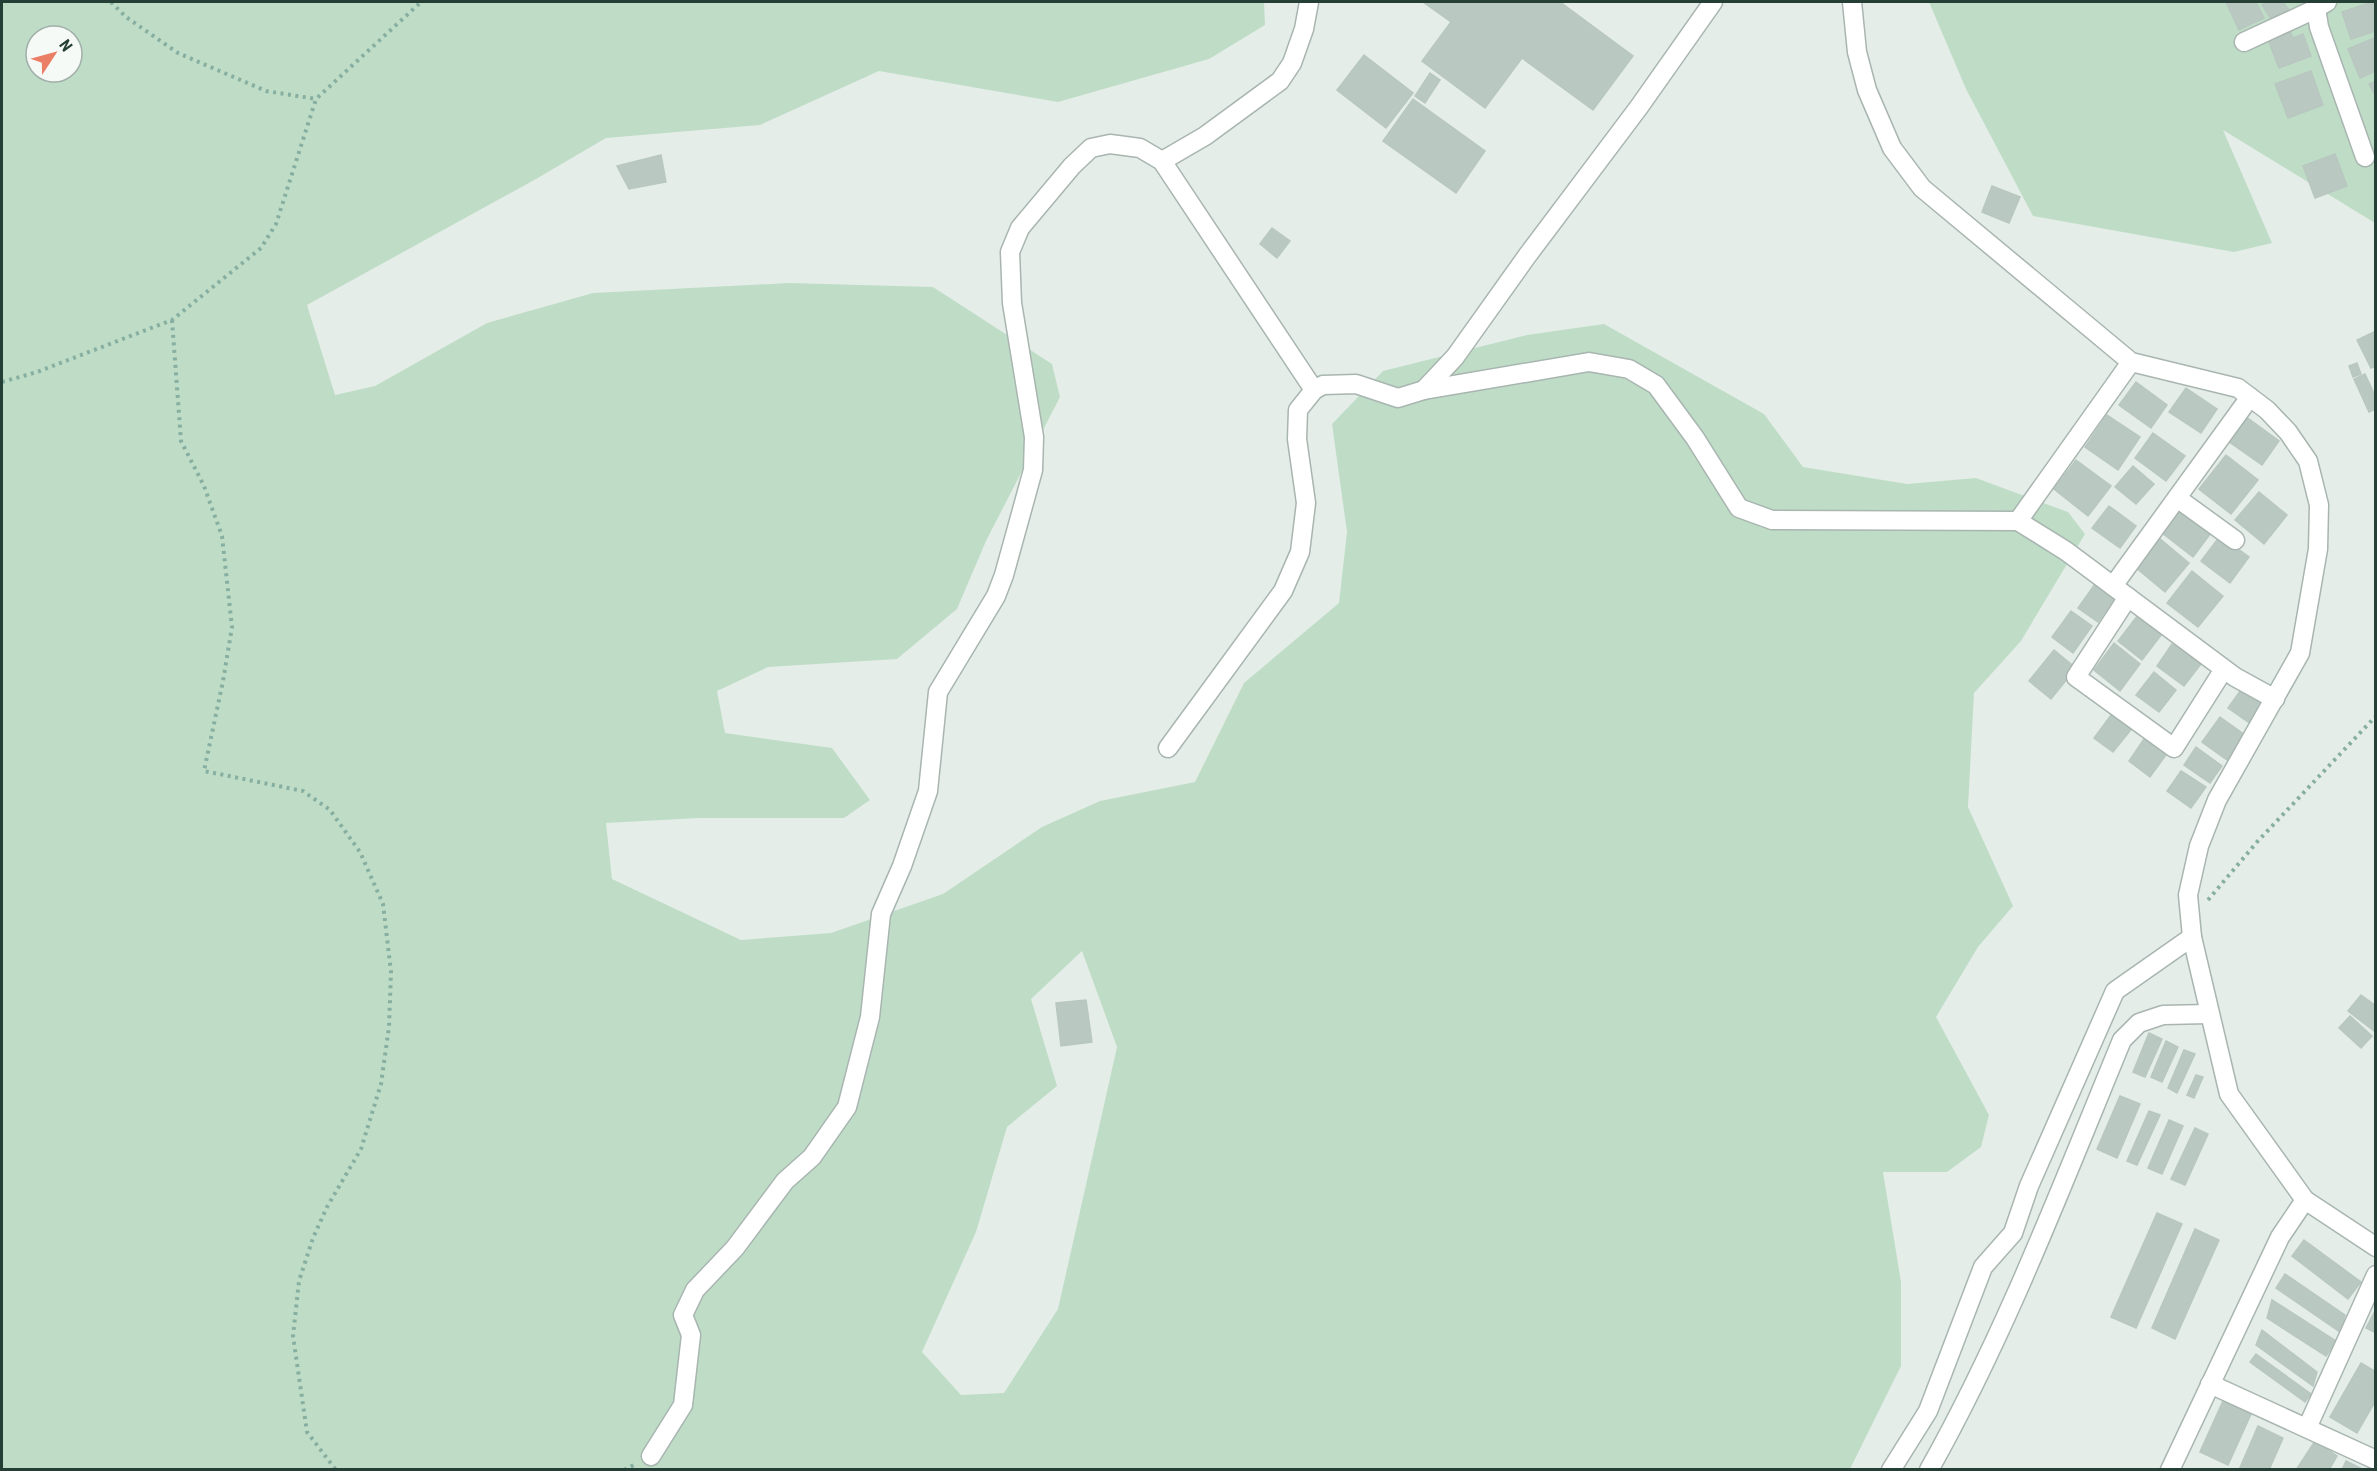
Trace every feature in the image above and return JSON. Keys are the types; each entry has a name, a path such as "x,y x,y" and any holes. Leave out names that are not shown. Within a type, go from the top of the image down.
{"street":[{"path":"1162,161 1205,136 1280,81 1292,63 1304,29 1308,2"},
{"path":"1424,390 1455,357 1527,256 1639,107 1713,2"},
{"path":"1852,2 1857,52 1867,90 1892,148 1922,188 2131,362 2238,388 2267,410 2288,432 2308,461 2319,505 2318,549 2300,653 2217,800 2199,846 2188,895 2191,929 2229,1094 2305,1200 2376,1247"},
{"path":"2244,42 2321,5"},
{"path":"2321,5 2319,27 2365,157"},
{"path":"651,1456 683,1405 691,1335 683,1315 695,1290 735,1248 785,1181 812,1156 847,1107 870,1017 881,914 902,866 928,790 938,693 996,596 1033,470 1034,438 1012,303 1010,252 1020,228 1072,166 1091,148 1110,144 1140,148 1162,161 1314,390"},
{"path":"1168,748 1283,591 1300,552 1306,503 1297,439 1298,410 1314,390 1323,385 1356,384 1398,398 1424,390 1589,362 1629,369 1656,385 1695,438 1739,508 1772,520 2018,521 2066,551 2224,669 2275,699"},
{"path":"2018,521 2131,362"},
{"path":"2224,669 2174,748 2076,676 2120,592 2177,498 2250,397"},
{"path":"2177,498 2235,540"},
{"path":"1891,1470 1928,1412 1983,1267 2013,1233 2029,1186 2115,992 2191,929"},
{"path":"1929,1470 1970,1394 2045,1227 2122,1040 2139,1023 2163,1015 2209,1014"},
{"path":"2170,1470 2280,1237 2305,1200"},
{"path":"2307,1428 2376,1275"},
{"path":"2210,1384 2374,1457"}],"path":[{"path":"111,2 126,17 178,53 266,91 316,99"},
{"path":"2,382 37,372 172,320 261,248 276,224 316,99 421,2"},
{"path":"172,320 181,441 204,486 222,536 232,627 204,771 303,791 330,810 360,852 382,904 391,972 389,1027 381,1084 361,1149 327,1207 313,1238 299,1281 293,1336 307,1432 336,1470"},
{"path":"2191,929 2257,842 2376,716"}],"green space":[{"path":"2,2 1264,2 1265,25 1209,59 1058,102 879,71 760,125 606,138 307,305 335,395 375,386 487,323 593,293 789,283 933,287 1052,364 1060,397 986,541 957,609 897,659 768,667 717,691 725,733 832,748 870,800 844,818 699,818 606,823 612,879 741,940 831,933 943,894 1042,827 1100,801 1195,782 1244,683 1339,603 1347,532 1332,424 1383,371 1527,335 1604,324 1764,414 1803,467 1907,484 1976,478 2068,512 2085,534 2021,641 1974,693 1968,807 2013,906 1978,947 1936,1017 1989,1115 1981,1147 1947,1172 1883,1172 1901,1282 1901,1366 1850,1469 2,1470","holes":["1082,951 1117,1047 1058,1309 1004,1393 961,1395 922,1352 976,1232 1007,1127 1057,1086 1031,999"]},
{"path":"1929,2 2375,2 2375,223 2223,130 2272,243 2234,252 2033,216 1966,89"}],"building":[{"path":"1423,2 1560,2 1633,56 1593,110 1522,58 1485,108 1422,61 1451,22"},
{"path":"2226,2 2256,2 2264,18 2239,30"},
{"path":"2267,2 2283,2 2290,11 2273,22 2262,5"},
{"path":"2376,2 2376,31 2351,39 2342,12"},
{"path":"2289,29 2293,38 2303,34 2311,56 2279,68 2267,37"},
{"path":"2374,38 2376,71 2360,78 2348,49"},
{"path":"1364,55 1413,93 1386,128 1337,90"},
{"path":"2311,71 2323,105 2288,118 2275,84"},
{"path":"1430,73 1440,80 1425,103 1415,96"},
{"path":"2376,81 2376,97 2369,84"},
{"path":"1413,99 1485,151 1456,193 1383,141"},
{"path":"2335,154 2347,186 2315,198 2303,166"},
{"path":"661,155 666,182 629,189 617,166"},
{"path":"1992,186 2020,197 2009,223 1982,212"},
{"path":"1272,228 1290,241 1277,258 1260,244"},
{"path":"2376,331 2376,366 2371,368 2357,340"},
{"path":"2357,363 2361,374 2353,377 2349,366"},
{"path":"2365,374 2376,398 2376,409 2369,412 2354,379"},
{"path":"2136,382 2167,405 2151,428 2119,405"},
{"path":"2186,388 2217,409 2201,433 2169,412"},
{"path":"2107,415 2140,437 2118,470 2085,447"},
{"path":"2245,416 2279,441 2262,465 2228,441"},
{"path":"2153,433 2185,456 2166,481 2135,458"},
{"path":"2226,455 2258,480 2231,514 2199,489"},
{"path":"2076,460 2111,486 2088,516 2054,489"},
{"path":"2133,466 2154,484 2136,504 2115,487"},
{"path":"2259,492 2287,515 2264,544 2235,520"},
{"path":"2109,506 2136,526 2120,548 2092,528"},
{"path":"2181,510 2211,533 2193,557 2162,533"},
{"path":"2220,536 2249,557 2230,583 2201,561"},
{"path":"2159,538 2189,563 2165,592 2135,567"},
{"path":"2192,571 2223,596 2198,627 2167,603"},
{"path":"2095,584 2115,598 2098,622 2078,608"},
{"path":"2071,611 2092,626 2073,653 2052,637"},
{"path":"2138,615 2162,634 2142,660 2118,641"},
{"path":"2114,643 2140,664 2120,691 2094,670"},
{"path":"2172,644 2201,664 2184,686 2157,666"},
{"path":"2054,650 2076,668 2051,699 2029,681"},
{"path":"2154,672 2176,690 2159,712 2136,695"},
{"path":"2243,687 2265,702 2251,724 2228,708"},
{"path":"2114,711 2134,726 2113,752 2094,738"},
{"path":"2220,717 2245,735 2227,760 2202,742"},
{"path":"2146,736 2168,752 2150,777 2129,761"},
{"path":"2196,747 2222,766 2210,783 2184,765"},
{"path":"2181,771 2206,787 2191,808 2167,791"},
{"path":"2361,995 2376,1006 2374,1031 2348,1011"},
{"path":"1086,1000 1092,1042 1061,1046 1056,1003"},
{"path":"2350,1016 2372,1036 2361,1048 2339,1028"},
{"path":"2149,1033 2162,1039 2145,1077 2133,1072"},
{"path":"2166,1041 2178,1047 2162,1082 2151,1077"},
{"path":"2184,1050 2195,1054 2177,1093 2168,1088"},
{"path":"2196,1075 2203,1077 2194,1098 2187,1095"},
{"path":"2120,1096 2140,1104 2117,1158 2097,1149"},
{"path":"2149,1111 2160,1115 2137,1165 2127,1161"},
{"path":"2169,1120 2183,1126 2162,1174 2148,1168"},
{"path":"2195,1128 2208,1134 2185,1185 2171,1179"},
{"path":"2157,1213 2182,1224 2136,1328 2111,1317"},
{"path":"2195,1229 2219,1240 2175,1339 2152,1328"},
{"path":"2304,1240 2361,1282 2348,1299 2292,1256"},
{"path":"2285,1274 2345,1315 2340,1332 2276,1288"},
{"path":"2272,1300 2336,1341 2326,1356 2267,1318"},
{"path":"2376,1309 2376,1333 2366,1328"},
{"path":"2262,1330 2317,1372 2313,1386 2256,1345"},
{"path":"2256,1354 2311,1394 2305,1402 2250,1362"},
{"path":"2361,1363 2376,1372 2376,1400 2357,1433 2330,1417"},
{"path":"2223,1401 2251,1414 2228,1465 2200,1452"},
{"path":"2258,1426 2283,1438 2269,1470 2239,1470"},
{"path":"2315,1441 2337,1456 2329,1470 2296,1470"},
{"path":"2346,1461 2364,1470 2342,1470"}]}
